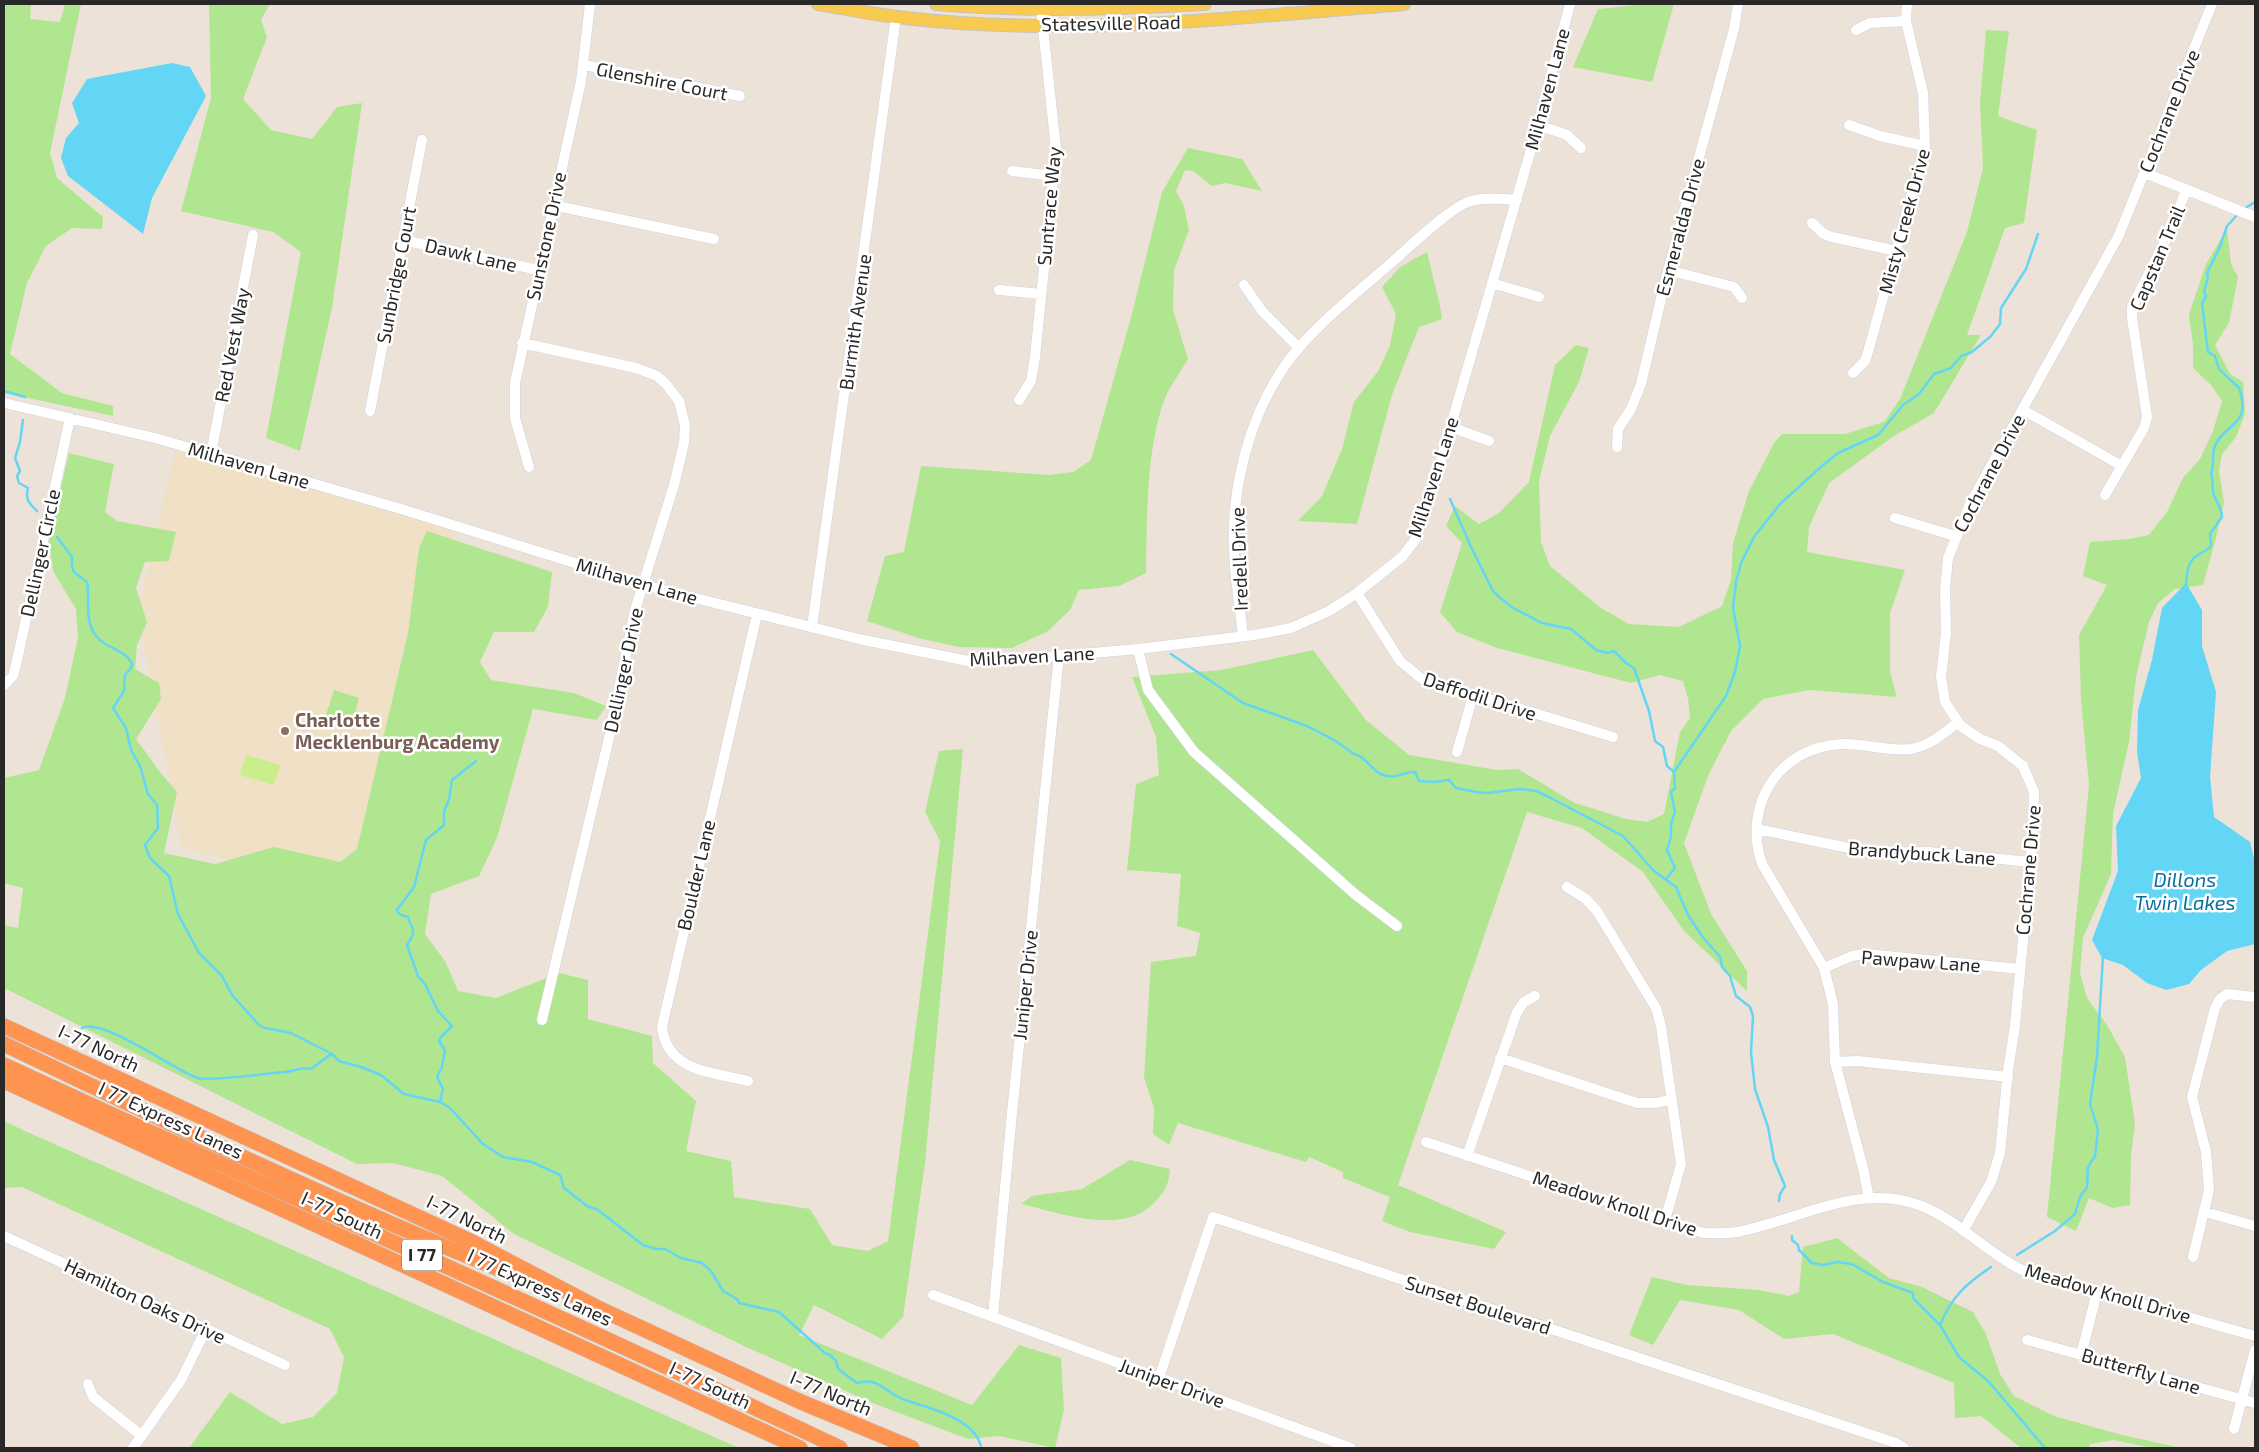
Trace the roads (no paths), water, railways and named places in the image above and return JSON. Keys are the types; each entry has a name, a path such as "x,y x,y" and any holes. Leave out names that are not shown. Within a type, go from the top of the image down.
{"highway":[{"name":"I-77 North","path":"4,1026 468,1240 598,1308 801,1402 912,1448"},
{"name":"I 77 Express Lanes","path":"4,1044 280,1173 452,1250 598,1308"},
{"name":"I 77 Express Lanes","path":"4,1066 447,1266 840,1448"},
{"name":"I-77 South","path":"4,1081 800,1448"}],"main road":[{"name":"Statesville Road","path":"818,4 896,17 937,21 1042,25 1152,23 1404,4"},
{"name":"Statesville Road","path":"936,4 1041,9 1205,4"}],"street":[{"name":"Sunstone Drive","path":"529,467 519,437 514,402 515,382 552,205 584,66 590,4"},
{"name":"Milhaven Lane","path":"4,403 211,454 402,509 643,584 758,614 933,655 968,661 1000,661 1138,649 1276,631 1311,621 1357,593 1403,556 1414,540 1429,501 1451,427 1517,200 1570,4"},
{"name":"Esmeralda Drive","path":"1617,447 1618,429 1630,409 1641,384 1668,270 1734,29 1738,4"},
{"name":"Misty Creek Drive","path":"1853,373 1865,361 1868,352 1925,146 1923,93 1906,21 1906,4"},
{"name":"Cochrane Drive","path":"1963,1231 1985,1194 1996,1169 2000,1153 2013,1048 2035,814 2034,792 2029,776 2023,766 1998,746 1980,739 1957,723 1945,702 1941,677 1946,633 1946,572 1955,536 1982,480 2024,410 2106,260 2145,173 2212,4"},
{"name":"Suntrace Way","path":"1019,400 1031,381 1056,138 1041,9"},
{"name":"Burmith Avenue","path":"812,627 896,17"},
{"path":"1856,30 1870,23 1906,21"},
{"name":"Glenshire Court","path":"584,66 740,96"},
{"path":"1538,125 1567,135 1581,148"},
{"path":"1849,125 1880,136 1925,146"},
{"name":"Sunbridge Court","path":"370,411 422,140"},
{"path":"1012,171 1053,176"},
{"path":"2145,173 2255,216"},
{"name":"Capstan Trail","path":"2105,495 2144,428 2147,417 2132,307 2172,227 2186,190"},
{"name":"Iredell Drive","path":"1243,636 1234,524 1241,471 1254,428 1282,370 1299,348 1400,255 1462,205 1479,200 1517,200"},
{"path":"552,205 714,239"},
{"path":"1812,223 1824,234 1832,237 1897,251"},
{"name":"Red Vest Way","path":"211,454 252,235"},
{"name":"Dawk Lane","path":"403,240 538,270"},
{"path":"1668,270 1734,287 1742,298"},
{"path":"1492,283 1539,297"},
{"path":"1244,285 1262,311 1299,348"},
{"path":"999,290 1041,294"},
{"name":"Dellinger Drive","path":"522,343 648,371 666,384 678,401 685,425 684,443 668,508 635,610 607,748 542,1020"},
{"path":"2024,410 2122,466"},
{"name":"Dellinger Circle","path":"4,685 12,676 16,664 70,418"},
{"path":"1451,427 1489,441"},
{"path":"1895,518 1955,536"},
{"name":"Daffodil Drive","path":"1357,593 1394,652 1405,666 1422,679 1613,737"},
{"name":"Boulder Lane","path":"748,1080 684,1064 671,1053 663,1036 662,1027 758,614"},
{"path":"1138,649 1148,690 1194,752 1356,895 1397,926"},
{"name":"Juniper Drive","path":"993,1316 1009,1136 1058,655"},
{"path":"1457,752 1474,696"},
{"path":"1869,1198 1835,1062 1833,1004 1824,968 1762,864 1757,848 1758,812 1767,789 1782,769 1796,758 1828,746 1843,744 1889,748 1924,746 1957,723"},
{"name":"Brandybuck Lane","path":"1757,829 1873,853 1929,852 2030,862"},
{"path":"1567,887 1586,899 1597,911 1656,1008 1662,1026 1681,1164 1665,1220"},
{"name":"Pawpaw Lane","path":"1824,968 1852,956 1866,954 2020,969"},
{"path":"2193,1257 2206,1212 2210,1190 2206,1152 2192,1097 2194,1083 2215,1008 2220,999 2227,994 2255,996"},
{"path":"1467,1156 1517,1012 1524,1002 1535,996"},
{"path":"1500,1058 1637,1103 1656,1103 1672,1099"},
{"path":"1835,1062 1857,1061 2008,1077"},
{"name":"Meadow Knoll Drive","path":"1426,1142 1703,1233 1737,1232 1847,1201 1869,1198 1890,1199 1920,1205 1963,1231 2000,1258 2022,1270 2255,1336"},
{"path":"2206,1212 2255,1226"},
{"name":"Sunset Boulevard","path":"1159,1378 1213,1217 1896,1443 1904,1448"},
{"name":"Hamilton Oaks Drive","path":"6,1237 284,1365"},
{"path":"2081,1354 2097,1292"},
{"name":"Juniper Drive","path":"933,1295 1351,1448"},
{"path":"133,1448 181,1380 206,1329"},
{"name":"Butterfly Lane","path":"2027,1340 2255,1404"},
{"path":"2234,1429 2255,1350"},
{"path":"88,1384 93,1397 142,1436"}],"water":[{"path":"172,63 190,67 206,96 152,198 143,234 68,176 61,158 66,138 79,123 72,103 87,79"},
{"name":"Dillons Twin Lakes","path":"2186,583 2202,610 2202,646 2216,692 2210,777 2214,817 2250,842 2255,863 2255,944 2227,951 2201,970 2189,984 2166,990 2147,983 2123,965 2102,958 2092,940 2118,871 2116,826 2141,778 2137,752 2138,710 2152,660 2162,608"}],"waterway":[{"path":"2244,209 2255,202"},
{"path":"2186,585 2190,564 2194,558 2210,547 2210,534 2222,517 2221,509 2213,492 2211,473 2214,449 2219,439 2240,417 2242,410 2239,388 2219,369 2215,356 2208,352 2202,303 2206,297 2204,291 2208,278 2207,273 2219,249 2227,226 2238,214"},
{"path":"1674,772 1726,696 1735,672 1740,646 1733,608 1736,582 1741,563 1754,537 1780,504 1823,465 1838,453 1878,435 1903,405 1919,394 1934,374 1951,368 1961,356 1972,352 1991,336 2000,324 2001,308 2026,269 2038,234"},
{"path":"4,391 25,397"},
{"path":"23,420 20,442 15,458 20,471 17,476 19,483 28,488 28,501 37,511"},
{"path":"1450,499 1472,549 1493,591 1499,597 1513,608 1542,623 1571,629 1596,650 1607,653 1614,651 1634,668 1649,711 1655,741 1663,747 1667,766 1674,772 1675,788 1671,792 1675,812 1667,850 1675,868 1667,878"},
{"path":"57,537 72,557 74,572 87,582 89,618 96,636 107,645 124,654 132,664 125,675 124,691 113,708 126,728 131,750 140,766 148,794 157,805 158,828 145,845 150,858 169,876 178,914 199,953 222,976 232,995 259,1025 291,1033 332,1054 339,1061 381,1075 404,1094 440,1102 449,1107 483,1144 503,1157 532,1162 560,1175 564,1188 587,1206 598,1210 643,1245 656,1249 665,1249 681,1258 702,1263 711,1271 723,1291 737,1299 739,1303 779,1312 825,1353 830,1355 836,1361 838,1369 857,1383 864,1381 877,1384 905,1400 949,1415 969,1428 977,1437 981,1446"},
{"path":"1171,654 1243,703 1307,726 1358,755 1383,775 1395,776 1415,772 1419,781 1449,780 1456,788 1477,792 1487,793 1520,789 1536,791 1623,836 1654,871 1676,887 1688,915 1702,936 1720,957 1722,967 1730,976 1736,996 1750,1007 1753,1016 1751,1052 1755,1089 1768,1127 1774,1160 1785,1186 1780,1194 1779,1201"},
{"path":"440,1102 443,1089 437,1077 442,1067 445,1050 439,1041 452,1026 438,1011 425,984 418,976 407,945 412,936 413,929 408,917 399,914 397,910 414,887 426,840 444,825 444,812 449,799 452,780 476,761"},
{"path":"2017,1255 2055,1231 2075,1214 2080,1197 2087,1187 2088,1167 2095,1156 2098,1130 2090,1104 2097,1057 2103,956"},
{"path":"82,1028 92,1027 105,1030 186,1073 204,1079 285,1072 304,1068 311,1069 331,1054"},
{"path":"1792,1236 1792,1240 1798,1245 1799,1250 1812,1263 1823,1265 1837,1262 1852,1264 1883,1282 1913,1293 1913,1298 1940,1325 1959,1357 1989,1382 2045,1448"},
{"path":"1940,1325 1955,1298 1974,1279 1991,1267"}],"place":[{"name":"Charlotte Mecklenburg Academy","path":"285,731"}]}
